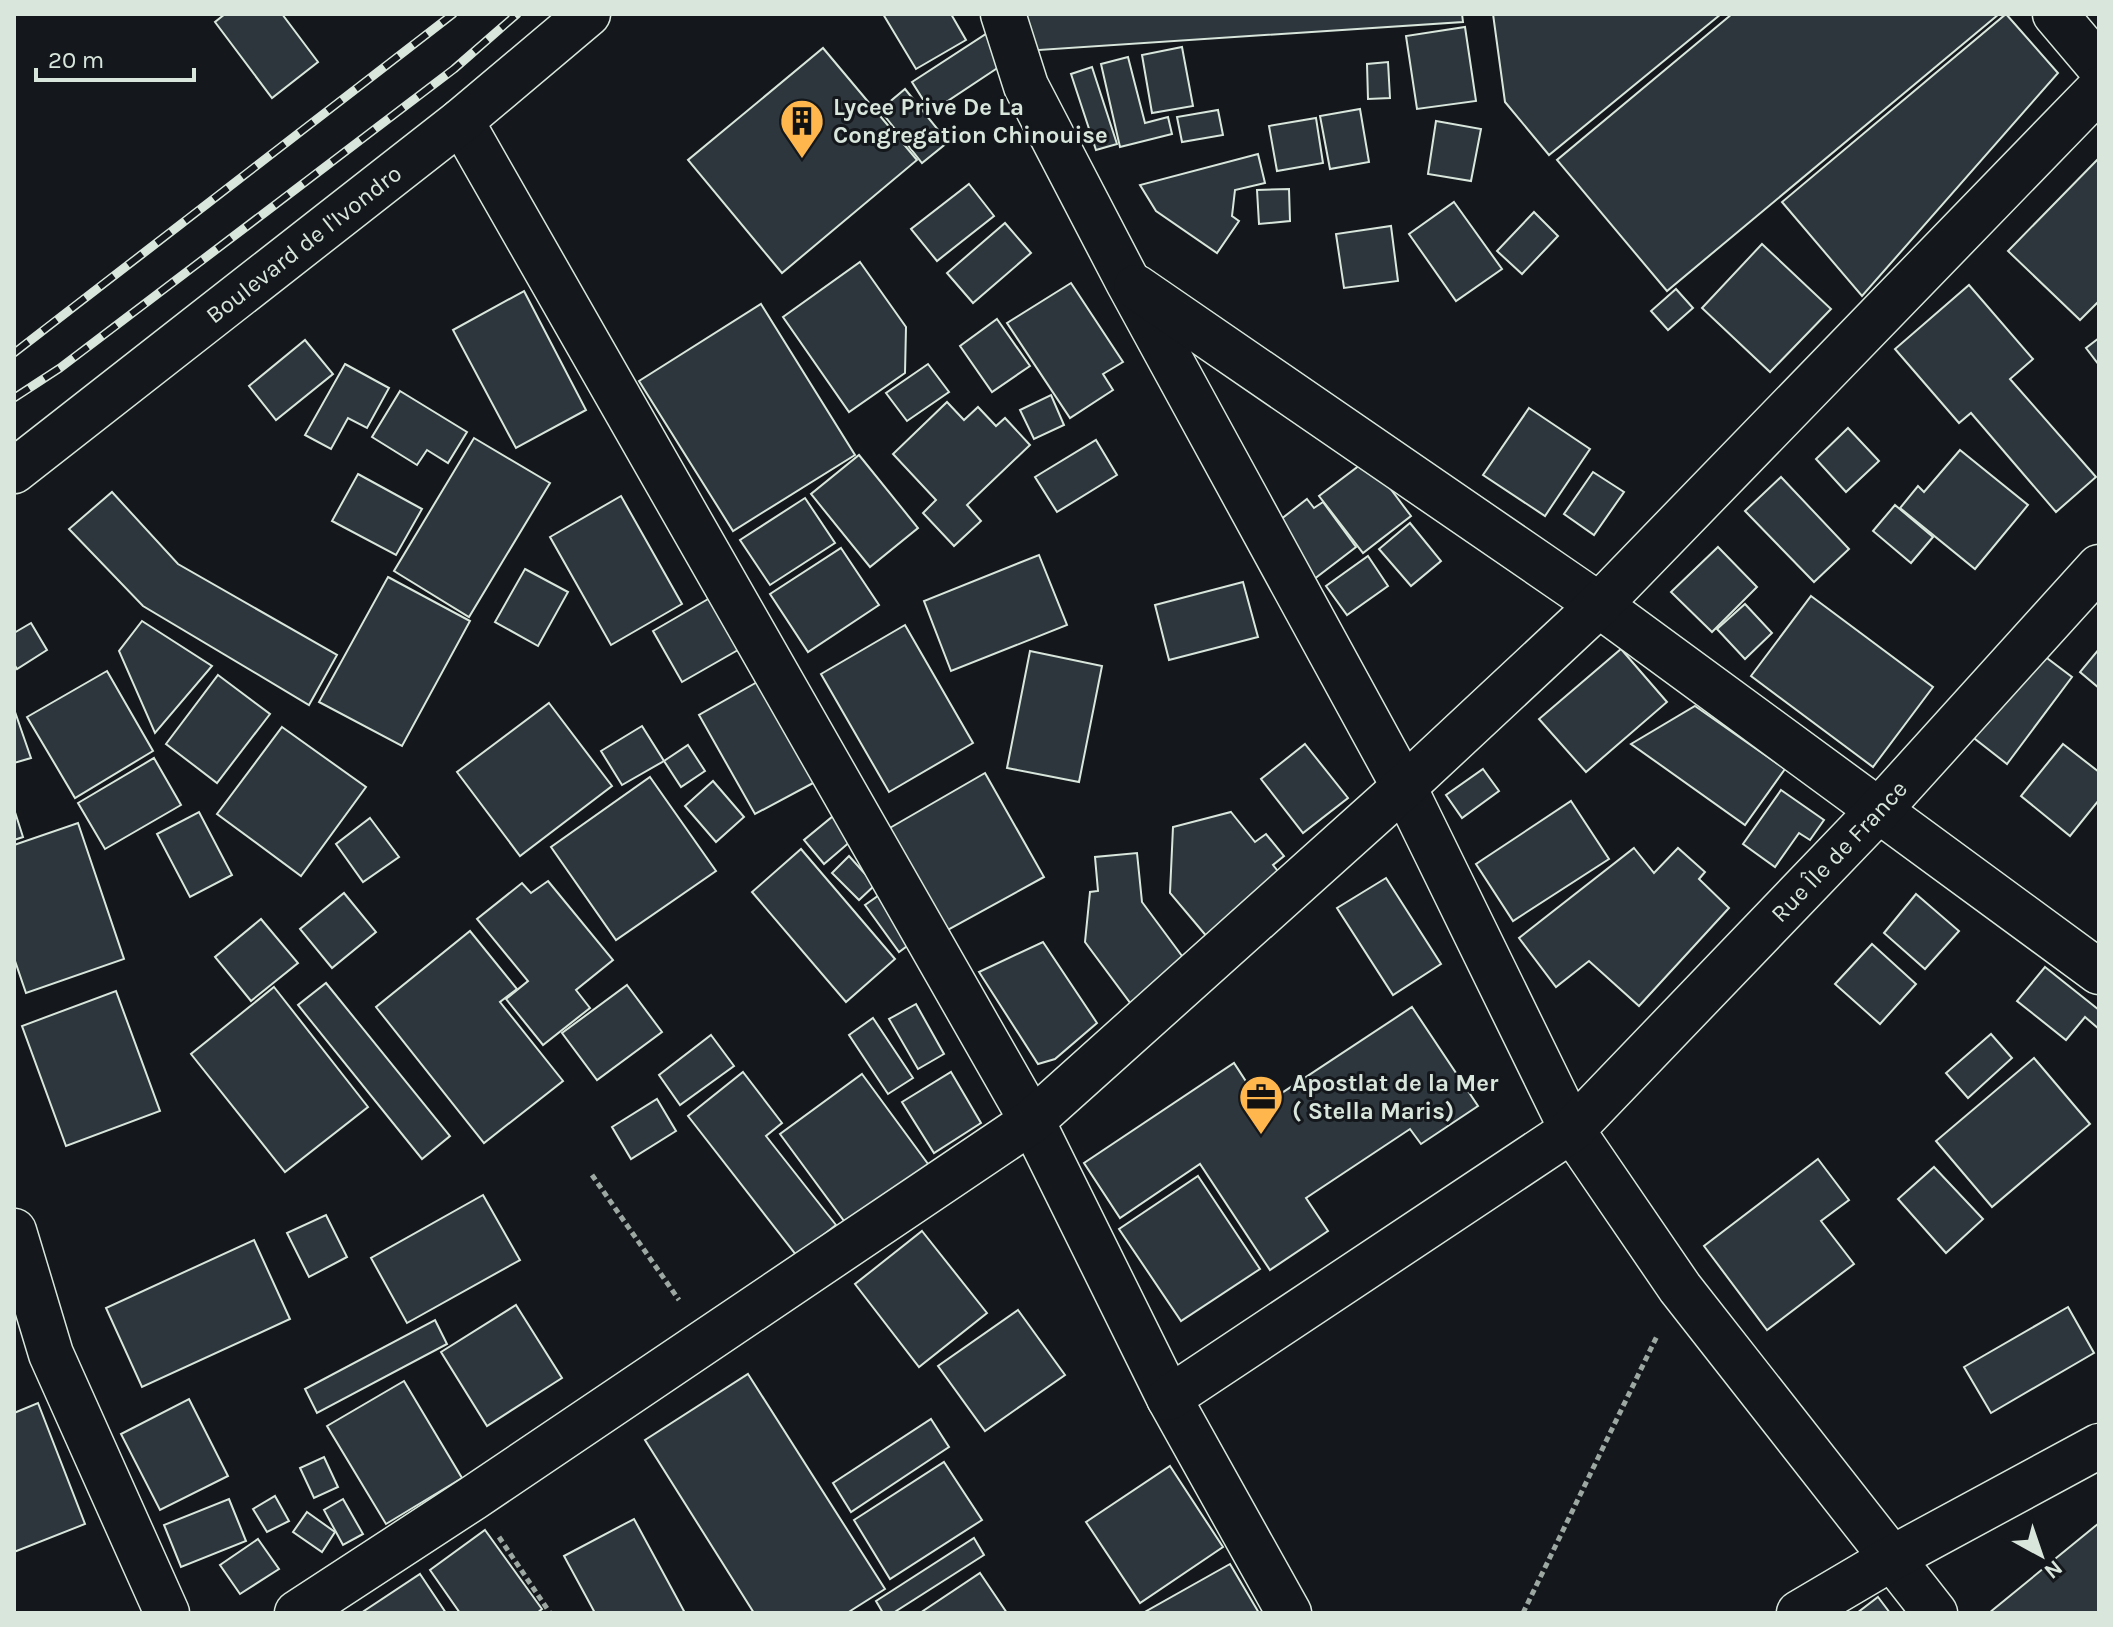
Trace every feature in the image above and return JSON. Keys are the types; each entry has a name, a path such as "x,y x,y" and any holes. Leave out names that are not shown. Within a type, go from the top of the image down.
{"street":[{"name":"Boulevard de l'Ivondro","path":"14,471 461,121 588,14"},
{"path":"1003,14 1026,86 1128,282 1404,787 1572,1130 1680,1288 1935,1613"},
{"path":"2055,14 2099,66"},
{"path":"297,1613 1032,1121 1404,787 1599,605 2099,89"},
{"path":"461,121 1032,1121 1169,1398 1289,1613"},
{"path":"1128,282 1599,605 2099,972"},
{"name":"Rue Île de France","path":"1169,1398 1572,1130 1880,809 2099,567"},
{"path":"14,1231 51,1354 167,1613"},
{"path":"1799,1613 1894,1557 2099,1446"}],"path":[{"path":"592,1175 707,1341"},
{"path":"1523,1613 1680,1288"},
{"path":"473,1498 550,1613"}],"building":[{"path":"225,14 282,14 318,62 272,98 215,22"},
{"path":"883,14 951,14 966,40 916,69"},
{"path":"1022,14 1462,14 1463,22 1024,51"},
{"path":"1493,14 1721,14 1549,155 1505,102"},
{"path":"1732,14 1999,14 1667,291 1557,160"},
{"path":"2006,14 2058,73 1862,296 1782,202"},
{"path":"1465,27 1476,101 1417,109 1406,36"},
{"path":"989,32 1008,61 931,112 912,82"},
{"path":"1182,47 1193,106 1152,113 1142,55"},
{"name":"Lycee Prive De La Congregation Chinouise","path":"823,48 917,160 782,273 688,160"},
{"path":"1128,57 1145,123 1168,117 1172,134 1120,147 1101,64"},
{"path":"1388,62 1390,98 1368,99 1367,64"},
{"path":"1092,67 1117,144 1096,150 1071,74"},
{"path":"905,89 948,142 922,163 880,110"},
{"path":"1360,109 1369,162 1330,169 1320,116"},
{"path":"1218,110 1223,135 1182,142 1177,117"},
{"path":"1316,118 1323,163 1277,171 1269,126"},
{"path":"1436,121 1481,129 1471,181 1428,174"},
{"path":"1258,154 1265,183 1235,190 1232,216 1239,221 1217,253 1156,211 1140,185"},
{"path":"2099,158 2099,301 2080,320 2008,251"},
{"path":"969,184 994,216 937,261 911,229"},
{"path":"1289,189 1290,221 1259,224 1257,190"},
{"path":"1454,202 1502,269 1456,301 1409,234"},
{"path":"1534,212 1558,236 1522,274 1497,251"},
{"path":"1005,223 1031,253 973,303 947,273"},
{"path":"1391,226 1398,281 1344,288 1336,234"},
{"path":"1762,244 1831,309 1770,372 1702,308"},
{"path":"860,262 906,327 905,373 849,412 783,317"},
{"path":"1071,283 1123,362 1103,374 1113,390 1070,418 1007,323"},
{"path":"1969,285 2033,359 2010,379 2096,477 2056,512 1971,413 1959,423 1895,349"},
{"path":"1676,289 1693,308 1668,330 1651,311"},
{"path":"524,291 586,410 516,448 453,330"},
{"path":"761,304 855,455 733,531 639,381"},
{"path":"997,319 1030,366 992,392 960,346"},
{"path":"2099,338 2099,365 2086,348"},
{"path":"305,340 333,374 276,420 249,386"},
{"path":"345,364 389,388 367,428 348,418 331,449 305,435"},
{"path":"928,364 949,392 907,421 886,393"},
{"path":"400,391 467,432 448,463 427,450 417,465 372,437"},
{"path":"1051,395 1064,425 1034,439 1020,410"},
{"path":"947,402 964,420 978,407 996,426 1005,418 1030,445 967,505 981,521 954,546 923,513 936,500 893,454"},
{"path":"1529,408 1590,449 1545,516 1483,475"},
{"path":"1848,428 1879,461 1846,492 1816,459"},
{"path":"474,438 550,483 469,617 394,571"},
{"path":"1096,440 1117,475 1057,512 1035,477"},
{"path":"1960,450 2028,505 1975,569 1900,508 1918,486 1924,492"},
{"path":"859,455 918,528 870,567 811,494"},
{"path":"1368,459 1411,516 1363,553 1319,496"},
{"path":"1593,472 1624,492 1594,535 1564,514"},
{"path":"358,474 422,509 396,555 332,521"},
{"path":"1781,477 1849,549 1814,582 1745,511"},
{"path":"112,492 178,564 337,655 309,705 143,606 69,529"},
{"path":"621,496 682,604 611,645 550,537"},
{"path":"805,498 835,543 770,585 740,540"},
{"path":"1307,499 1314,508 1323,502 1356,547 1309,583 1276,523"},
{"path":"1895,505 1933,537 1911,563 1873,531"},
{"path":"1410,523 1441,561 1411,586 1379,549"},
{"path":"1718,547 1757,587 1712,632 1671,592"},
{"path":"841,548 879,605 808,652 770,594"},
{"path":"1039,555 1067,625 951,671 924,601"},
{"path":"1368,556 1388,586 1347,615 1326,586"},
{"path":"525,569 568,592 538,646 495,622"},
{"path":"388,577 470,621 402,746 319,702"},
{"path":"1243,582 1258,637 1169,660 1155,605"},
{"path":"715,595 745,646 682,682 653,631"},
{"path":"1811,596 1933,687 1873,767 1751,676"},
{"path":"1745,604 1772,633 1745,659 1717,629"},
{"path":"142,621 212,666 155,733 119,651"},
{"path":"31,623 47,650 17,669 14,664 14,633"},
{"path":"905,625 973,743 889,792 821,674"},
{"path":"1621,649 1667,702 1586,772 1539,719"},
{"path":"2035,649 2072,677 2007,764 1970,735"},
{"path":"2099,649 2099,688 2080,672"},
{"path":"1030,651 1102,666 1079,782 1007,768"},
{"path":"107,671 153,751 75,798 27,717"},
{"path":"218,675 270,714 217,783 166,744"},
{"path":"759,681 815,782 755,814 699,715"},
{"path":"549,703 612,786 520,856 457,772"},
{"path":"1695,706 1785,769 1745,825 1631,744"},
{"path":"14,709 31,758 14,763"},
{"path":"642,726 664,761 622,785 601,751"},
{"path":"282,727 366,787 301,876 217,814"},
{"path":"1305,744 1348,798 1303,833 1261,779"},
{"path":"2063,744 2099,772 2099,800 2070,836 2021,796"},
{"path":"688,745 705,771 681,787 664,761"},
{"path":"154,758 181,805 105,849 78,803"},
{"path":"1483,769 1499,791 1462,818 1446,795"},
{"path":"985,773 1044,877 946,931 888,829"},
{"path":"650,777 716,871 616,940 551,847"},
{"path":"713,781 744,817 716,842 685,806"},
{"path":"1781,790 1824,820 1810,840 1799,833 1775,867 1743,844"},
{"path":"1571,801 1609,859 1513,921 1476,864"},
{"path":"14,809 23,837 14,840"},
{"path":"199,812 232,875 190,897 157,834"},
{"path":"838,812 858,835 824,864 804,840"},
{"path":"1231,812 1255,842 1266,834 1284,856 1273,865 1281,875 1208,938 1170,893 1173,827"},
{"path":"370,818 399,857 363,882 336,844"},
{"path":"78,823 124,959 26,993 14,958 14,845"},
{"path":"1634,848 1654,873 1678,848 1705,872 1699,879 1729,908 1639,1006 1589,961 1556,987 1519,938"},
{"path":"801,849 895,959 846,1002 752,892"},
{"path":"1137,853 1142,902 1185,960 1131,1004 1085,942 1090,892 1098,891 1095,857"},
{"path":"849,856 875,885 859,900 832,873"},
{"path":"1386,878 1441,964 1393,995 1337,908"},
{"path":"548,881 613,960 576,990 590,1008 543,1045 506,999 528,981 477,919 522,883 531,893"},
{"path":"885,891 918,938 899,952 865,905"},
{"path":"344,893 376,932 332,968 300,929"},
{"path":"1916,894 1959,931 1925,969 1884,933"},
{"path":"261,919 298,963 251,1001 215,957"},
{"path":"470,931 517,989 500,1002 563,1081 484,1143 376,1007"},
{"path":"1043,942 1097,1023 1055,1059 1038,1064 979,972"},
{"path":"1872,944 1916,984 1880,1024 1835,984"},
{"path":"2045,967 2099,1010 2099,1029 2085,1017 2066,1040 2017,1001"},
{"path":"326,983 450,1136 422,1159 298,1005"},
{"path":"627,985 662,1032 597,1080 562,1033"},
{"path":"274,987 368,1107 285,1172 191,1054"},
{"path":"116,991 160,1111 66,1146 22,1026"},
{"path":"916,1004 944,1054 918,1069 889,1019"},
{"name":"Apostlat de la Mer ( Stella Maris)","path":"1412,1007 1478,1106 1421,1144 1410,1129 1306,1198 1328,1231 1270,1270 1200,1164 1120,1218 1084,1163 1234,1063 1262,1106"},
{"path":"873,1018 913,1078 888,1094 849,1035"},
{"path":"1991,1034 2012,1058 1968,1098 1946,1073"},
{"path":"711,1035 734,1066 680,1105 659,1075"},
{"path":"2034,1058 2090,1124 1992,1207 1936,1141"},
{"path":"743,1072 782,1123 766,1136 836,1225 797,1256 688,1116"},
{"path":"951,1072 981,1123 934,1153 902,1102"},
{"path":"862,1074 931,1168 850,1229 780,1134"},
{"path":"657,1099 676,1131 631,1159 612,1127"},
{"path":"1818,1159 1849,1200 1821,1221 1854,1264 1767,1330 1704,1246"},
{"path":"1934,1167 1983,1219 1946,1253 1898,1199"},
{"path":"1198,1176 1260,1269 1181,1321 1119,1229"},
{"path":"483,1195 520,1260 407,1323 371,1258"},
{"path":"326,1215 347,1257 309,1277 287,1233"},
{"path":"922,1231 987,1313 919,1367 855,1284"},
{"path":"254,1240 290,1319 142,1387 106,1308"},
{"path":"516,1305 562,1378 487,1426 441,1352"},
{"path":"2068,1307 2094,1353 1991,1413 1964,1367"},
{"path":"1018,1310 1065,1375 985,1431 938,1366"},
{"path":"435,1320 447,1344 317,1413 305,1389"},
{"path":"748,1374 885,1589 847,1613 754,1613 645,1440"},
{"path":"404,1381 462,1478 386,1524 327,1426"},
{"path":"189,1399 228,1476 160,1510 121,1434"},
{"path":"38,1403 85,1524 14,1552 14,1413"},
{"path":"931,1419 949,1447 851,1512 833,1483"},
{"path":"324,1457 338,1487 314,1498 300,1468"},
{"path":"944,1462 982,1520 890,1579 854,1520"},
{"path":"1170,1466 1223,1547 1140,1603 1086,1522"},
{"path":"275,1496 289,1521 267,1532 253,1509"},
{"path":"229,1499 246,1541 181,1567 164,1525"},
{"path":"343,1499 363,1534 343,1545 324,1510"},
{"path":"307,1512 335,1532 322,1552 293,1532"},
{"path":"634,1519 685,1613 595,1613 564,1556"},
{"path":"2099,1523 2099,1613 1989,1613"},
{"path":"485,1530 542,1609 537,1613 460,1613 430,1570"},
{"path":"974,1538 984,1555 893,1613 883,1613 876,1601"},
{"path":"258,1539 279,1569 240,1594 220,1565"},
{"path":"1230,1564 1259,1613 1143,1613"},
{"path":"980,1573 1007,1613 920,1613"},
{"path":"420,1574 446,1613 361,1613"},
{"path":"1878,1597 1890,1613 1857,1613"}],"railway":[{"path":"14,353 453,14"},
{"path":"14,398 60,368 454,69 517,14"}],"place":[{"name":"Lycee Prive De La Congregation Chinouise","path":"802,160"},
{"name":"Apostlat de la Mer ( Stella Maris)","path":"1261,1136"}]}
